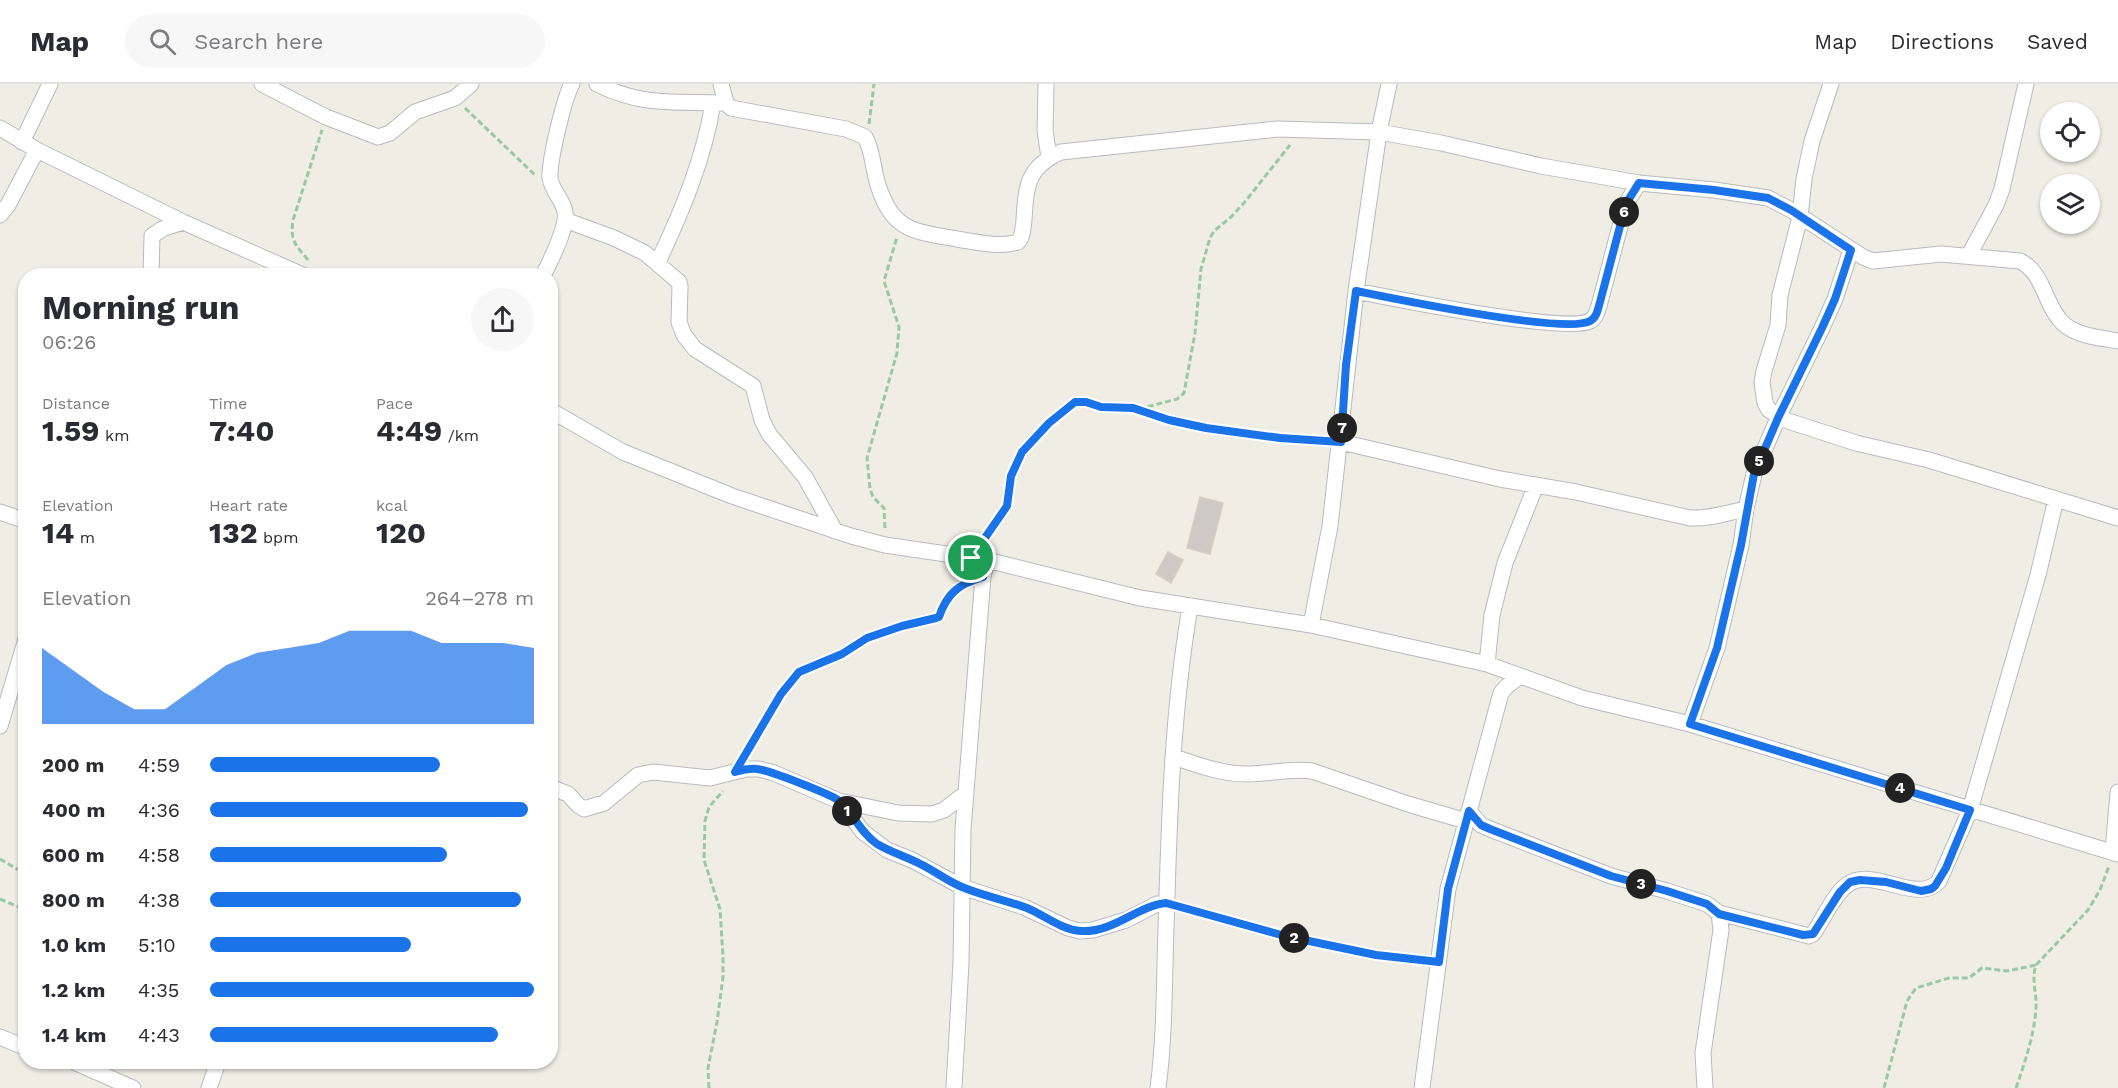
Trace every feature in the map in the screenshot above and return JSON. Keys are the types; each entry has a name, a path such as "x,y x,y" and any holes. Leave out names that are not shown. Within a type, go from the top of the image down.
{"street":[{"path":"22,142 50,84"},
{"path":"262,84 326,117 372,135 385,136 415,111 455,98 471,84"},
{"path":"547,268 565,220 561,202 550,177 572,84"},
{"path":"597,84 639,100 719,103 731,108 856,132 867,140 877,181 889,208 898,221 911,230 932,235 1003,245 1018,242 1022,235 1029,180 1040,164 1061,152 1260,131 1301,129 1379,132 1639,183 1754,195 1780,204 1851,250 1873,261 1929,254 1969,255 2020,261 2031,266 2053,311 2065,325 2074,330 2118,341"},
{"path":"658,262 690,189 719,103 721,84"},
{"path":"1046,84 1045,131 1049,157"},
{"path":"1311,625 1330,526 1341,442 1346,365 1379,132 1389,84"},
{"path":"1831,84 1812,141 1804,179 1800,217 1780,295 1778,325 1762,382 1769,411 1778,418 1856,443 1929,460 2118,518"},
{"path":"1969,255 2002,189 2026,84"},
{"path":"0,128 37,150 183,222 304,268"},
{"path":"0,215 37,150"},
{"path":"1356,291 1537,322 1575,324 1591,321 1596,315 1600,302 1627,202 1639,183"},
{"path":"565,220 628,244 658,262 680,284 679,322 684,335 695,349 753,386 762,420 769,434 804,477 835,531"},
{"path":"151,268 152,236 162,229 183,222"},
{"path":"1690,724 1717,648 1741,545 1754,474 1835,299 1851,250"},
{"path":"558,415 623,452 732,496 835,531 885,545 987,560 1140,598 1311,625 1487,664 1582,698 1690,724 2116,853 2118,792"},
{"path":"1341,442 1500,479 1690,518 1701,519 1746,509"},
{"path":"1487,664 1492,615 1505,563 1536,485"},
{"path":"1174,757 1229,773 1249,774 1301,769 1312,771 1467,816 1490,829 1611,876 1707,904 1719,914 1809,936 1813,934 1840,892 1850,882 1872,881 1921,891 1931,889 1940,881 1970,810 2038,575 2056,499"},
{"path":"0,512 18,518"},
{"path":"954,1088 961,963 966,794 983,577 987,560"},
{"path":"1158,1088 1162,1059 1166,903 1180,664 1190,607"},
{"path":"0,726 18,666"},
{"path":"1422,1088 1448,889 1501,693 1519,677"},
{"path":"558,790 568,794 578,806 584,809 604,803 638,775 645,772 710,778 746,769 759,769 774,773 839,801 898,813 932,814 944,810 966,794"},
{"path":"839,801 863,832 874,842 897,855 927,867 962,887 1024,907 1068,928 1080,931 1110,926 1157,904 1166,903"},
{"path":"1705,1088 1703,1053 1722,930 1719,914"},
{"path":"0,1037 18,1045"},
{"path":"90,1069 133,1088"},
{"path":"209,1088 216,1069"}],"path":[{"path":"867,140 874,84"},
{"path":"455,98 523,165 553,188"},
{"path":"306,268 292,240 291,232 326,117"},
{"path":"1139,410 1177,399 1184,393 1195,333 1201,269 1210,238 1214,231 1244,203 1285,153 1301,129"},
{"path":"885,545 884,512 882,505 871,493 867,458 898,345 899,327 884,281 895,247 898,221"},
{"path":"971,558 1007,506 1011,476 1022,452 1070,404 1080,401 1101,407 1139,410 1169,420 1206,428 1280,438 1341,442"},
{"path":"709,1088 708,1068 717,1022 723,977 723,956 720,909 704,860 705,821 709,807 726,788 781,694 799,672 842,654 867,638 939,617 947,596 973,580 983,577"},
{"path":"2016,1088 2032,1036 2036,1008 2033,976 2036,965 2088,910 2100,890 2116,853"},
{"path":"0,859 18,868"},
{"path":"0,899 18,907"},
{"path":"1166,903 1285,936 1376,955 1439,962"},
{"path":"1884,1088 1906,1001 1913,990 1949,978 1969,978 1982,968 2007,971 2036,965"}],"building":[{"path":"1200,497 1223,503 1210,554 1187,548"},
{"path":"1168,552 1183,560 1171,583 1156,574"}],"route":[{"path":"1639,183 1768,198 1791,210 1851,250 1835,299 1754,474 1741,545 1717,648 1690,724 1970,810 1946,868 1935,886 1921,891 1886,882 1860,880 1850,882 1840,892 1813,934 1809,936 1719,914 1707,904 1611,876 1481,825 1469,811 1455,856 1448,889 1439,962 1376,955 1285,936 1166,903 1157,904 1110,926 1080,931 1068,928 1024,907 962,887 927,867 887,850 863,832 839,801 774,773 759,769 735,772 781,694 799,672 842,654 867,638 939,617 947,596 954,590 983,577 987,560 971,558 1007,506 1011,476 1022,452 1070,404 1080,401 1108,408 1133,408 1156,417 1206,428 1280,438 1341,442 1346,365 1356,291 1537,322 1585,323 1591,321 1596,315 1627,202 1639,183"}]}
